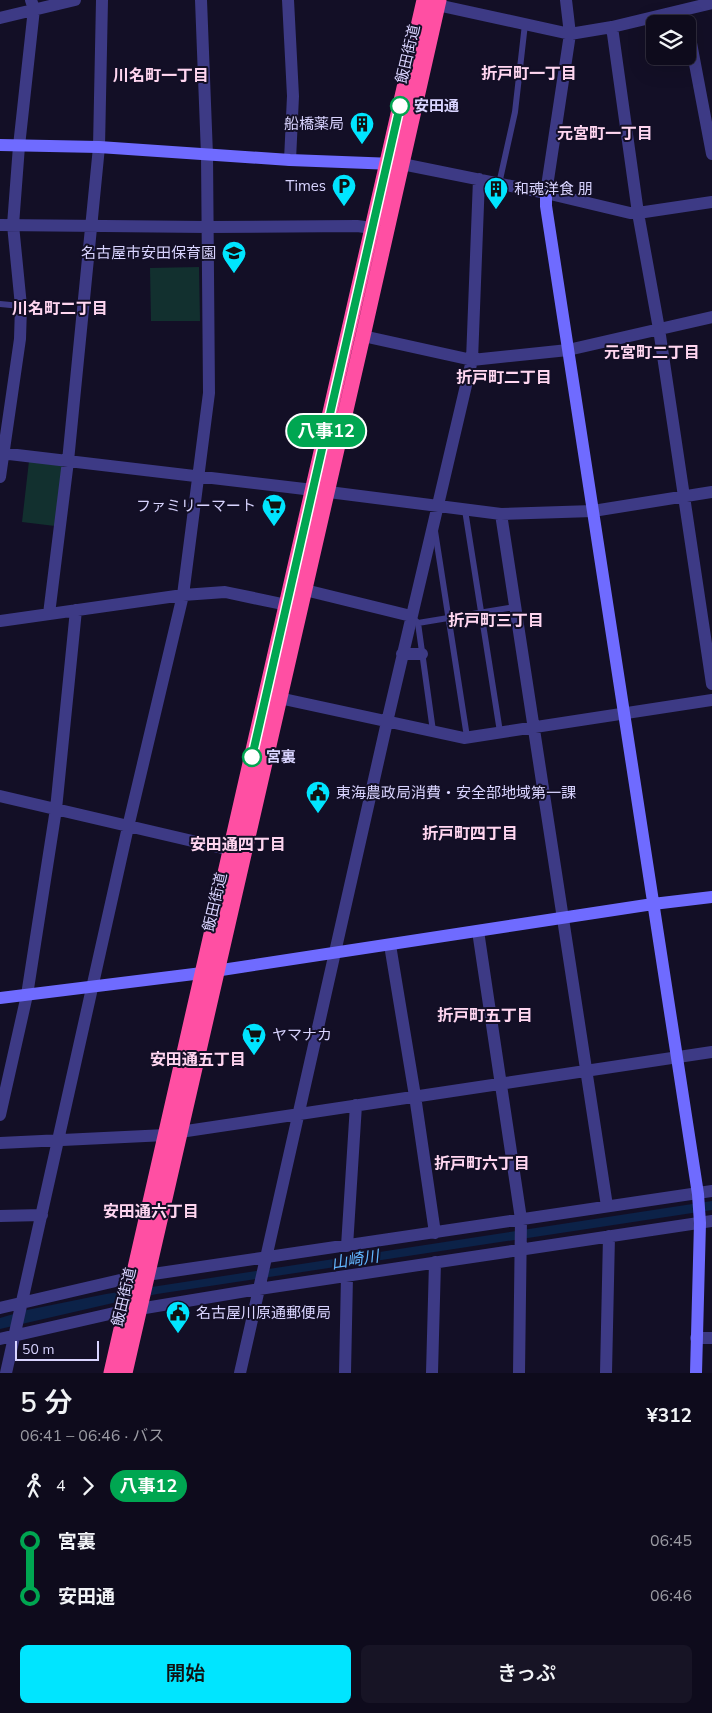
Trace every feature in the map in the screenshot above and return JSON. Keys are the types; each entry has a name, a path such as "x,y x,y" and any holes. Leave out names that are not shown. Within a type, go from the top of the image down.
{"highway":[{"name":"飯田街道","path":"210,972 231,850 286,605 363,336 394,164 433,2"},
{"name":"飯田街道","path":"111,1373 133,1308 210,972 305,590 320,491 373,228 394,164"},
{"name":"飯田街道","path":"125,1373 133,1308"}],"street":[{"path":"0,18 32,5 75,0"},
{"path":"49,614 68,461 99,148 102,0"},
{"path":"6,1373 128,827 183,595 209,393 207,155 201,0"},
{"path":"288,0 293,96 290,160"},
{"path":"566,0 570,34 546,193 546,206 698,1194 706,1222 696,1338 696,1373"},
{"path":"433,2 570,34 612,27 683,5 712,3"},
{"path":"0,477 20,339 21,306 13,225 32,5"},
{"path":"612,27 638,214 659,329 712,684"},
{"path":"695,65 712,154"},
{"path":"0,145 99,148 290,160 394,164 479,179 638,214 712,202"},
{"path":"240,1373 386,722 402,654 414,620 436,506 472,360 479,179"},
{"path":"0,225 357,226 373,228"},
{"path":"363,336 472,360 568,350 712,317"},
{"path":"2,453 501,514 593,511 712,492"},
{"path":"501,514 607,1206"},
{"path":"305,590 414,620"},
{"path":"0,621 183,595 225,592 286,605"},
{"path":"0,1115 27,994 56,809 76,610"},
{"path":"402,654 422,654"},
{"path":"279,698 467,738 712,700"},
{"path":"0,796 231,850"},
{"path":"0,998 210,972 653,904 712,897"},
{"path":"478,931 521,1221 519,1373"},
{"path":"390,945 435,1233"},
{"path":"0,1143 57,1142 173,1133 712,1052"},
{"path":"347,1246 356,1105"},
{"path":"0,1308 140,1278 521,1221 607,1206 712,1192"},
{"path":"0,1216 42,1215"},
{"path":"0,1338 133,1308 522,1248 706,1222"},
{"path":"606,1373 609,1236"},
{"path":"432,1373 434,1262"},
{"path":"345,1373 347,1276"},
{"path":"696,1338 712,1338"}],"lane":[{"path":"499,184 515,112 525,24"},
{"path":"0,304 21,306"},
{"path":"465,510 500,732"},
{"path":"433,520 467,738"},
{"path":"433,731 422,654 414,620 448,618 515,608"}],"green space":[{"path":"199,267 200,321 151,321 150,268"},
{"path":"29,461 63,465 55,526 22,522"}],"water":[{"name":"山崎川","path":"712,1201 712,1210 157,1294 0,1329 0,1318 27,1310 106,1294"}],"bus line":[{"name":"八事12","path":"252,757 400,106"}],"place":[{"name":"安田通","path":"400,106"},
{"name":"船橋薬局","path":"362,145"},
{"name":"Times","path":"344,207"},
{"name":"和魂洋食 朋","path":"496,210"},
{"name":"名古屋市安田保育園","path":"234,274"},
{"name":"ファミリーマート","path":"274,527"},
{"name":"宮裏","path":"252,757"},
{"name":"東海農政局消費・安全部地域第一課","path":"318,814"},
{"name":"ヤマナカ","path":"254,1056"},
{"name":"名古屋川原通郵便局","path":"178,1334"}],"district":[{"name":"折戸町一丁目","path":"529,73"},
{"name":"川名町一丁目","path":"161,75"},
{"name":"元宮町一丁目","path":"605,133"},
{"name":"川名町二丁目","path":"60,308"},
{"name":"元宮町二丁目","path":"652,352"},
{"name":"折戸町二丁目","path":"504,377"},
{"name":"折戸町三丁目","path":"496,620"},
{"name":"折戸町四丁目","path":"470,833"},
{"name":"安田通四丁目","path":"238,844"},
{"name":"折戸町五丁目","path":"485,1015"},
{"name":"安田通五丁目","path":"198,1059"},
{"name":"折戸町六丁目","path":"482,1163"},
{"name":"安田通六丁目","path":"151,1211"}]}
